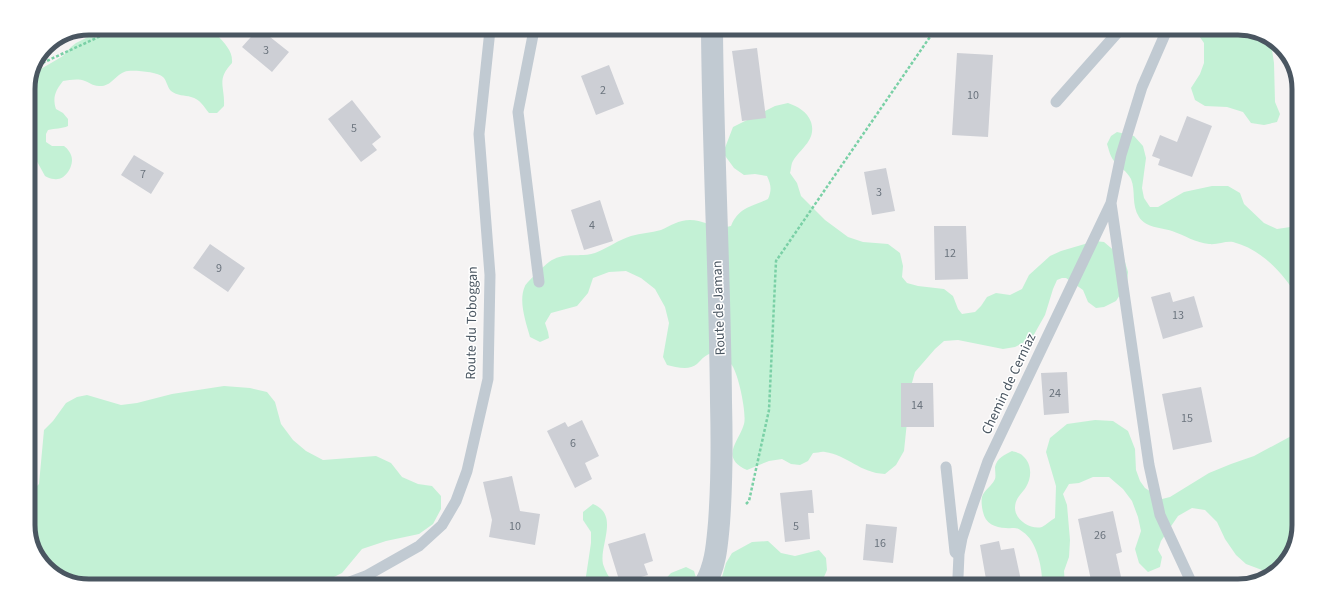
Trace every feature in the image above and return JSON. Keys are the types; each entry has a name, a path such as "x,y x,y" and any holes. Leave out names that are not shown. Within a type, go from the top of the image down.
{"street":[{"name":"Route de Jaman","path":"708,579 712,572 717,546 722,472 721,372 713,116 712,35"}],"lane":[{"name":"Route du Toboggan","path":"358,579 419,546 442,525 456,502 467,471 488,379 490,276 479,134 489,35"},
{"path":"533,35 518,112 539,282"},
{"path":"1056,102 1115,35"},
{"name":"Chemin de Cerniaz","path":"958,579 959,554 971,510 988,461 1111,203 1121,155 1142,87 1165,35"},
{"name":"Chemin de Cerniaz","path":"1111,203 1149,465 1160,515 1190,579"},
{"path":"946,467 955,552 959,554"}],"path":[{"path":"42,63 103,35"},
{"path":"744,507 749,501 769,410 776,261 931,35"}],"green space":[{"path":"92,35 217,35 228,48 232,59 232,63 224,74 222,83 224,106 217,113 209,113 197,100 171,91 163,77 160,75 147,72 124,72 106,85 102,86 80,80 63,81 57,91 54,101 56,109 63,113 68,119 68,126 48,130 46,134 46,142 52,146 64,146 70,152 72,163 67,174 61,178 54,179 45,176 35,158 35,86 37,75 39,70 63,56 76,43"},
{"path":"1198,35 1238,35 1258,39 1272,47 1275,102 1280,114 1277,122 1264,125 1251,123 1243,112 1227,107 1205,106 1195,100 1191,88 1200,74 1204,63 1204,43"},
{"path":"788,103 805,112 811,122 812,129 812,134 809,140 792,163 790,173 797,183 801,196 825,220 848,237 863,242 888,244 900,253 903,266 902,277 907,283 918,286 944,289 953,296 958,309 962,314 975,312 987,297 996,293 1010,295 1022,289 1029,275 1050,256 1061,251 1095,241 1104,242 1124,259 1128,272 1127,284 1116,301 1104,307 1096,308 1088,302 1083,290 1066,278 1057,280 1045,315 1032,338 1015,347 1003,349 958,340 944,341 915,372 908,397 904,451 896,465 885,474 868,471 840,457 824,452 813,453 808,461 800,465 791,464 782,459 769,461 747,470 739,465 734,460 732,454 735,443 742,431 745,419 739,383 734,368 731,364 713,352 694,366 682,368 667,365 663,357 669,323 665,307 655,289 641,278 626,271 609,272 593,278 588,293 577,306 551,313 545,323 549,338 540,342 530,337 523,312 523,292 529,281 549,262 560,257 595,253 626,238 661,230 686,220 695,220 721,227 731,226 738,215 746,208 768,199 770,188 767,176 755,174 744,175 734,168 723,153 733,127 775,106"},
{"path":"1117,132 1134,136 1143,146 1146,158 1142,188 1144,198 1150,207 1158,207 1184,192 1212,186 1228,186 1240,193 1244,204 1264,223 1277,229 1292,227 1292,288 1270,263 1253,250 1243,245 1233,242 1212,244 1195,241 1172,231 1154,227 1142,221 1135,207 1131,179 1116,163 1110,153 1107,144 1111,136"},
{"path":"224,386 250,388 267,392 275,402 281,424 293,440 306,451 323,460 376,456 391,463 402,477 418,484 432,486 441,496 441,509 433,524 419,534 386,541 362,549 342,573 330,579 89,579 69,575 59,570 44,555 38,542 35,528 35,488 39,484 44,430 53,421 66,403 77,397 87,395 121,405 137,403 172,394"},
{"path":"1095,420 1113,421 1128,431 1135,449 1136,470 1140,481 1145,488 1162,499 1170,497 1209,473 1254,456 1292,436 1292,525 1288,545 1283,555 1273,566 1266,571 1246,564 1236,555 1225,539 1217,522 1205,510 1192,508 1178,516 1161,541 1158,550 1162,557 1160,567 1148,572 1139,563 1135,549 1141,531 1132,501 1123,489 1109,477 1093,477 1079,483 1069,484 1063,494 1067,505 1070,540 1069,557 1064,571 1065,579 1042,579 1038,556 1028,536 1019,529 998,527 988,522 983,512 982,497 984,492 995,479 995,467 999,459 1012,451 1019,453 1028,463 1030,475 1026,487 1016,502 1015,508 1018,516 1024,523 1038,528 1055,518 1056,486 1046,452 1050,438 1067,424"},
{"path":"593,504 601,509 605,515 607,531 603,564 610,579 586,579 591,543 591,532 583,520 583,512"},
{"path":"768,541 781,553 795,556 819,550 826,558 827,570 823,579 721,579 726,563 732,553 752,542"},
{"path":"686,567 694,571 696,579 666,579 671,573"}],"building":[{"path":"253,35 268,35 289,52 272,72 242,47"},
{"path":"757,48 766,118 742,121 732,51"},
{"path":"957,53 993,55 988,137 952,135"},
{"path":"609,65 624,104 596,115 581,76"},
{"path":"352,100 381,137 372,144 377,150 361,162 328,119"},
{"path":"1187,116 1212,126 1192,177 1158,165 1160,159 1152,156 1160,135 1177,142"},
{"path":"134,155 164,173 151,194 121,175"},
{"path":"886,168 895,211 872,215 864,172"},
{"path":"600,200 613,241 584,250 571,210"},
{"path":"934,226 966,226 968,279 935,280"},
{"path":"210,244 245,268 228,292 193,268"},
{"path":"1170,292 1173,302 1194,296 1203,327 1163,339 1151,297"},
{"path":"1067,372 1069,413 1044,415 1041,373"},
{"path":"901,383 933,383 934,427 901,427"},
{"path":"1201,387 1212,442 1173,450 1162,394"},
{"path":"582,420 599,456 585,463 592,479 575,488 547,431 565,422 568,427"},
{"path":"512,476 520,511 540,514 535,545 489,537 492,520 483,482"},
{"path":"812,490 814,513 808,513 810,539 785,542 780,493"},
{"path":"1113,511 1122,552 1116,554 1121,579 1091,579 1078,519"},
{"path":"866,524 897,527 893,563 863,560"},
{"path":"645,533 653,561 644,564 648,575 634,579 619,579 608,544"},
{"path":"999,541 1001,550 1014,548 1021,579 986,579 980,545"}]}
